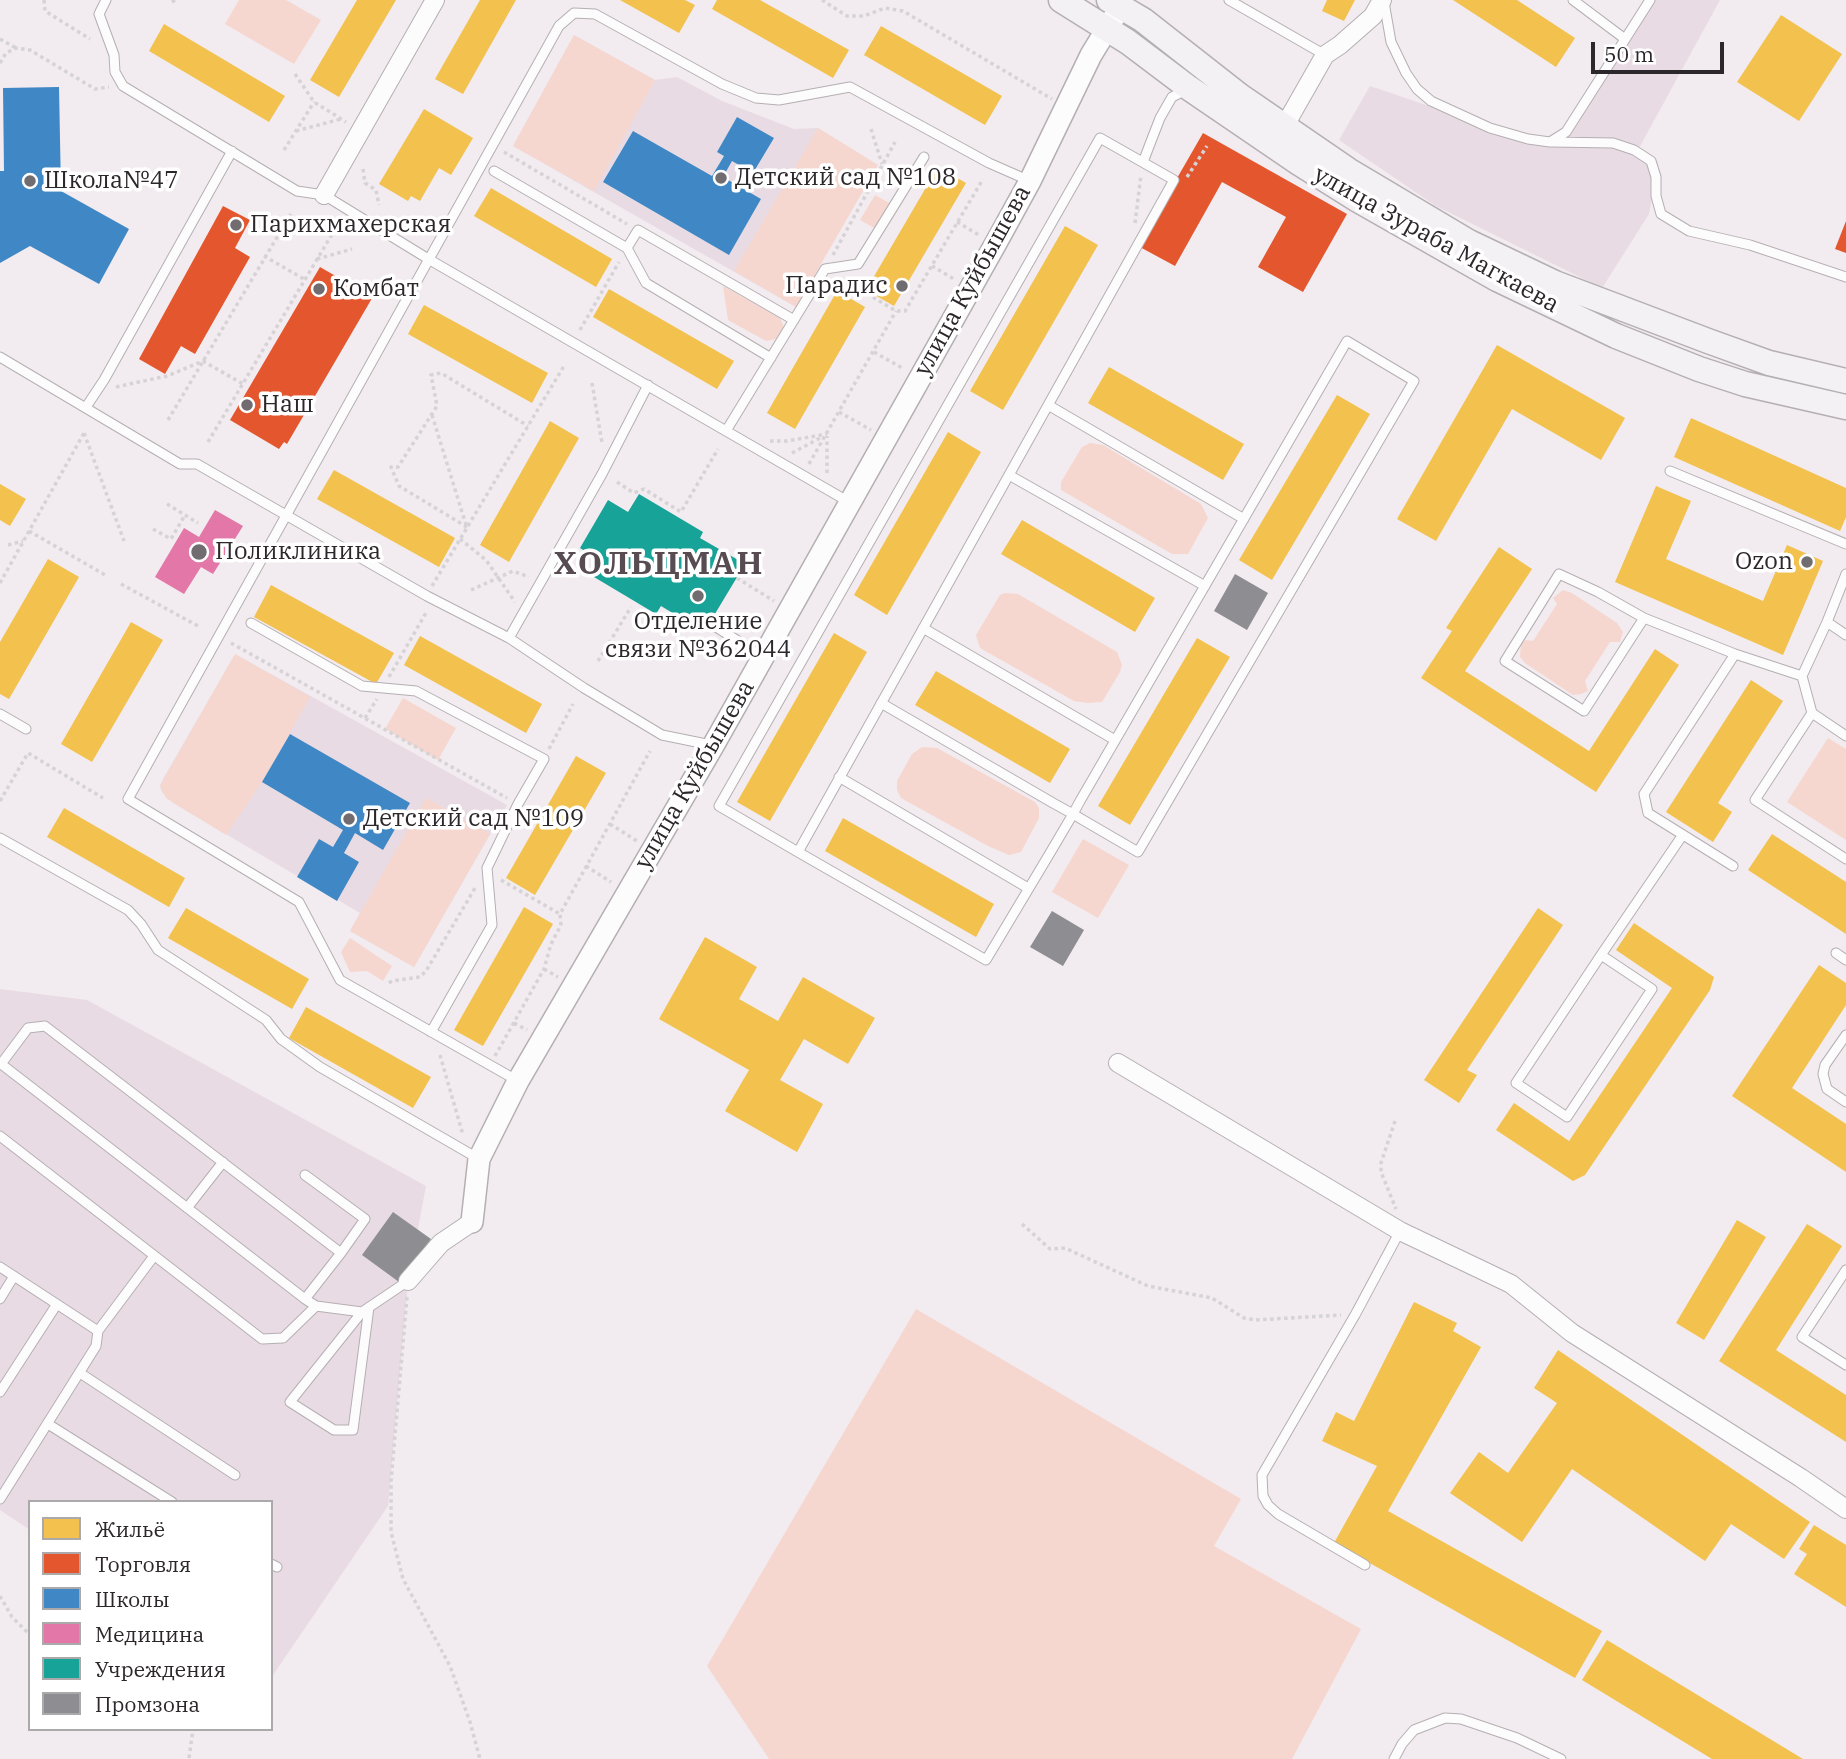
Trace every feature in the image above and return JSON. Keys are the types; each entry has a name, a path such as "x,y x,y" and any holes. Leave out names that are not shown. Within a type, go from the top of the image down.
{"main road":[{"name":"улица Зураба Магкаева","path":"1061,0 1128,42 1189,88 1358,200 1497,279 1640,346 1699,369 1745,384 1846,407"},
{"name":"улица Зураба Магкаева","path":"1117,2 1284,127 1348,170 1469,242 1555,283 1769,363 1846,381"}],"street":[{"path":"324,195 435,0"},
{"path":"1284,127 1325,55 1373,16 1383,0"},
{"name":"улица Куйбышева","path":"408,1281 441,1244 472,1222 473,1151 519,1081 713,746 1030,181 1064,106 1107,30 1117,2"},
{"path":"1118,1063 1400,1231 1511,1284 1572,1333 1846,1509"}],"lane":[{"path":"106,0 99,15 114,55 115,72 122,86 297,191 324,195 430,260 849,502"},
{"path":"1229,0 1325,55"},
{"path":"1383,0 1391,42 1406,73 1417,89 1431,101 1490,128 1528,139 1613,144 1634,150 1651,160 1657,177 1656,196 1661,214 1689,231 1750,245 1846,277"},
{"path":"1573,0 1625,38"},
{"path":"1550,142 1566,132 1650,0"},
{"path":"519,1081 340,980 299,902 128,799 559,26 574,13 595,14 722,84 756,97 779,100 850,87 989,163 1030,181"},
{"path":"1143,162 1160,118 1172,97 1189,88"},
{"path":"798,852 839,777 1174,180 1100,138 719,806 798,852 986,960 1073,814 1347,341 1414,381 1138,852 1073,814 881,703"},
{"path":"86,407 104,380 232,151"},
{"path":"726,431 825,269 858,264 924,157"},
{"path":"494,171 627,248 646,283 771,358"},
{"path":"627,248 638,230 794,320"},
{"path":"0,357 180,464 197,464 427,596 509,638 662,735 713,746"},
{"path":"509,638 602,474 648,385"},
{"path":"1048,405 1244,519"},
{"path":"1670,471 1846,544"},
{"path":"1009,475 1205,586"},
{"path":"1644,618 1584,711 1505,661 1559,574 1644,618 1735,654 1802,676"},
{"path":"1846,574 1802,676 1812,713 1846,737"},
{"path":"1827,622 1846,635"},
{"path":"251,623 362,686 416,691 544,759 517,804 487,870 492,925 431,1032"},
{"path":"710,623 752,650"},
{"path":"923,628 1115,740"},
{"path":"1733,866 1648,813 1644,794 1735,654"},
{"path":"1812,713 1755,800 1846,859"},
{"path":"0,714 26,729"},
{"path":"839,777 1028,888"},
{"path":"1601,955 1652,989 1567,1116 1516,1083 1601,955 1682,836"},
{"path":"0,838 128,910 158,950 266,1020 281,1039 320,1067 473,1151"},
{"path":"1836,953 1846,960"},
{"path":"341,1253 45,1026 29,1028 0,1063 305,1299 316,1306 366,1309"},
{"path":"1846,1035 1825,1065 1823,1074 1827,1089 1846,1102"},
{"path":"0,1136 262,1339 283,1338 316,1306"},
{"path":"187,1208 223,1162"},
{"path":"305,1175 365,1219 305,1299"},
{"path":"1365,1565 1278,1514 1263,1496 1262,1475 1355,1315 1400,1231"},
{"path":"0,1499 96,1346 98,1331 154,1255"},
{"path":"0,1267 98,1331"},
{"path":"1846,1270 1802,1337 1846,1365"},
{"path":"0,1299 14,1276"},
{"path":"366,1309 353,1430 334,1430 290,1402 366,1309 408,1281"},
{"path":"0,1392 57,1304"},
{"path":"80,1373 235,1475"},
{"path":"47,1424 169,1500"},
{"path":"1394,1759 1414,1730 1445,1718 1461,1719 1517,1738 1561,1759"}],"path":[{"path":"44,0 46,11 90,38"},
{"path":"822,0 847,16 864,16 885,9 903,10 1064,106"},
{"path":"0,39 16,48 30,50 95,89 122,86"},
{"path":"0,63 6,52 16,48"},
{"path":"295,74 314,102 352,125"},
{"path":"284,150 314,102"},
{"path":"296,131 341,119"},
{"path":"871,129 882,166"},
{"path":"895,142 825,269 896,312 905,311 983,179"},
{"path":"1190,174 1207,146"},
{"path":"505,152 638,230"},
{"path":"1133,234 1143,162"},
{"path":"363,169 365,183 376,190 379,205"},
{"path":"168,420 290,214"},
{"path":"208,442 340,221"},
{"path":"957,222 984,238"},
{"path":"580,330 627,248"},
{"path":"316,259 352,249"},
{"path":"264,256 304,279"},
{"path":"932,266 957,281"},
{"path":"809,464 896,312"},
{"path":"874,351 906,370"},
{"path":"204,361 243,384"},
{"path":"116,387 167,376 204,361"},
{"path":"429,590 564,366"},
{"path":"467,527 398,486 391,467 398,467 437,405 431,375 441,373 528,426"},
{"path":"592,383 602,444"},
{"path":"839,412 870,430"},
{"path":"431,415 467,527"},
{"path":"0,583 84,433 124,541"},
{"path":"769,440 787,442 827,434"},
{"path":"790,454 827,434"},
{"path":"827,434 827,473"},
{"path":"618,482 634,493 644,489 681,512 718,450"},
{"path":"167,504 198,523"},
{"path":"153,529 171,539 185,515"},
{"path":"29,531 105,575"},
{"path":"460,539 486,560 515,603"},
{"path":"8,545 23,541"},
{"path":"471,590 513,571 529,577"},
{"path":"737,578 778,604"},
{"path":"121,584 198,626"},
{"path":"598,661 631,607"},
{"path":"365,718 427,611"},
{"path":"231,643 517,804"},
{"path":"544,759 573,705"},
{"path":"494,1057 544,969 551,944 561,925 559,914 650,751"},
{"path":"0,801 28,753 103,798"},
{"path":"610,824 637,841"},
{"path":"586,866 611,882"},
{"path":"389,983 420,977 426,971 487,870 559,914"},
{"path":"544,969 563,980"},
{"path":"514,1023 531,1033"},
{"path":"440,1055 473,1151"},
{"path":"1395,1121 1381,1163 1381,1172 1396,1205 1400,1231"},
{"path":"1022,1224 1050,1249 1065,1248 1148,1286 1212,1298 1244,1318 1256,1320 1355,1315"},
{"path":"408,1281 391,1481 391,1532 403,1579 450,1666 480,1759"},
{"path":"0,1596 12,1617 28,1633"},
{"path":"189,1758 193,1731"}],"shaded area":[{"path":"239,0 286,0 321,20 294,64 225,24"},
{"path":"1655,0 1720,0 1639,148 1655,180 1649,214 1602,288 1436,206 1339,140 1370,86 1550,147"},
{"name":"Детский сад №108","path":"574,35 655,80 677,77 722,101 794,129 818,128 878,165 796,307 513,146"},
{"path":"574,35 655,80 594,191 513,146"},
{"path":"818,128 878,165 796,307 734,271"},
{"path":"875,195 891,204 876,229 860,220"},
{"path":"723,286 780,318 784,327 776,339 766,341 728,320"},
{"path":"1090,443 1103,445 1201,504 1208,518 1188,554 1172,554 1061,490 1061,482 1082,447"},
{"path":"1563,590 1572,593 1617,623 1623,632 1620,642 1610,642 1585,681 1588,691 1581,694 1573,695 1520,657 1521,644 1525,640 1533,641 1557,604 1553,598"},
{"path":"1018,594 1117,652 1122,665 1120,672 1102,702 1074,701 980,648 976,635 1000,595"},
{"name":"Детский сад №109","path":"235,654 507,805 414,967 350,931 360,913 173,803 162,792 160,786 163,779"},
{"path":"235,654 310,697 262,782 226,835 166,798 160,786"},
{"path":"403,698 456,728 438,760 385,729"},
{"path":"1828,738 1846,749 1846,840 1787,802"},
{"path":"922,747 937,748 1035,802 1039,808 1039,818 1021,852 1009,855 988,846 901,798 897,781 912,754"},
{"path":"426,798 490,834 414,967 350,931"},
{"path":"1083,839 1129,865 1098,918 1052,892"},
{"path":"350,938 392,966 383,981 367,971 350,972 341,952"},
{"path":"0,989 87,1000 426,1186 408,1281 388,1506 273,1675 273,1500 28,1500 28,1529 0,1510"},
{"path":"916,1309 1241,1499 1214,1546 1361,1629 1292,1759 769,1759 707,1666"}],"building: Жильё":[{"path":"357,0 396,0 339,97 310,80"},
{"path":"480,0 516,0 463,94 435,79"},
{"path":"620,0 685,0 695,5 679,33"},
{"path":"717,0 760,0 849,50 833,78 712,9"},
{"path":"1327,0 1355,0 1344,21 1322,11"},
{"path":"1453,0 1517,0 1575,38 1556,67"},
{"path":"1781,15 1842,54 1799,121 1737,82"},
{"path":"164,24 285,96 269,122 149,51"},
{"path":"881,26 1002,96 985,125 864,55"},
{"path":"424,109 473,138 451,175 439,168 420,201 411,196 408,201 379,184"},
{"path":"938,167 966,183 894,306 866,290"},
{"path":"491,188 612,259 596,287 474,216"},
{"path":"1065,226 1098,245 1003,410 970,391"},
{"path":"609,289 734,361 717,389 593,317"},
{"path":"837,291 865,307 795,429 767,413"},
{"path":"424,305 548,373 532,403 408,334"},
{"path":"1497,345 1625,418 1601,460 1512,409 1436,541 1397,519"},
{"path":"1109,367 1244,444 1223,480 1088,403"},
{"path":"1337,395 1370,414 1272,580 1239,560"},
{"path":"1691,418 1846,488 1846,517 1840,531 1674,457"},
{"path":"550,421 579,438 509,562 480,545"},
{"path":"948,432 981,452 887,615 854,595"},
{"path":"334,470 455,538 439,567 317,499"},
{"path":"0,484 26,499 10,526 0,520"},
{"path":"1656,486 1691,501 1666,559 1763,601 1787,545 1823,561 1783,655 1615,582"},
{"path":"1022,520 1155,598 1135,632 1001,554"},
{"path":"1499,547 1532,569 1465,671 1589,751 1655,649 1679,665 1596,792 1421,678 1452,631 1446,628"},
{"path":"48,559 79,577 9,699 0,694 0,642"},
{"path":"271,585 394,653 376,684 254,617"},
{"path":"131,622 163,640 92,762 61,744"},
{"path":"834,633 867,652 770,821 737,802"},
{"path":"420,636 542,704 526,733 404,665"},
{"path":"1197,638 1230,657 1130,825 1098,806"},
{"path":"936,671 1070,749 1050,783 915,705"},
{"path":"1751,680 1783,701 1718,803 1732,812 1713,842 1666,812"},
{"path":"576,756 606,773 535,895 506,878"},
{"path":"64,808 185,878 169,907 47,837"},
{"path":"843,818 994,904 976,937 825,851"},
{"path":"1772,834 1846,882 1846,934 1748,870"},
{"path":"524,907 553,924 483,1046 454,1030"},
{"path":"186,908 309,979 292,1009 168,938"},
{"path":"1538,908 1563,925 1467,1070 1477,1075 1459,1103 1424,1080"},
{"path":"1634,923 1714,977 1710,990 1585,1175 1573,1181 1496,1130 1514,1103 1569,1141 1672,988 1616,950"},
{"path":"705,937 757,967 739,999 778,1021 803,977 875,1018 848,1064 804,1039 780,1080 823,1104 797,1152 725,1111 749,1070 659,1019"},
{"path":"1819,965 1846,983 1846,1005 1792,1088 1846,1124 1846,1172 1732,1096"},
{"path":"306,1007 431,1077 413,1108 289,1038"},
{"path":"1737,1220 1766,1237 1704,1340 1676,1323"},
{"path":"1807,1224 1842,1246 1776,1350 1846,1395 1846,1442 1719,1361"},
{"path":"1414,1302 1457,1323 1453,1331 1481,1347 1388,1511 1602,1631 1575,1678 1334,1543 1377,1466 1322,1441 1336,1412 1354,1421"},
{"path":"1558,1350 1810,1522 1784,1559 1731,1524 1705,1561 1572,1469 1522,1542 1450,1493 1479,1452 1508,1473 1557,1403 1534,1388"},
{"path":"1814,1525 1846,1545 1846,1607 1794,1574 1807,1554 1799,1549"},
{"path":"1607,1640 1803,1759 1712,1759 1582,1680"}],"building: Торговля":[{"path":"1203,133 1347,214 1303,292 1258,267 1286,217 1222,182 1175,266 1138,246"},
{"path":"223,206 250,220 235,248 250,257 195,354 181,346 165,374 139,359"},
{"path":"1846,221 1846,253 1835,249"},
{"path":"320,267 360,290 362,285 373,291 371,300 287,444 284,442 279,449 230,420"}],"building: Школы":[{"name":"Школа№47","path":"59,87 61,191 129,229 99,284 30,246 0,263 0,171 4,171 3,88"},
{"path":"737,117 774,138 753,173 732,161 723,177 761,199 729,255 603,182 633,131 712,176 724,156 717,152"},
{"path":"290,734 410,803 383,850 355,833 344,853 359,862 337,901 297,877 319,839 333,847 343,830 262,782"}],"building: Медицина":[{"name":"Поликлиника","path":"215,510 243,526 213,574 201,567 184,594 155,577 184,528 199,537"}],"building: Учреждения":[{"path":"639,494 703,532 700,538 745,564 704,632 661,606 656,614 594,577 602,562 580,548 608,500 628,512"}],"building: Промзона":[{"path":"1235,574 1268,593 1247,630 1214,611"},
{"path":"1052,911 1084,930 1063,966 1030,947"},
{"path":"393,1212 431,1239 399,1282 362,1255"}],"place":[{"name":"Детский сад №108","path":"721,178"},
{"name":"Школа№47","path":"30,181"},
{"name":"Парихмахерская","path":"236,225"},
{"name":"Парадис","path":"902,286"},
{"name":"Комбат","path":"319,289"},
{"name":"Наш","path":"247,405"},
{"name":"Поликлиника","path":"199,552"},
{"name":"Ozon","path":"1807,562"},
{"name":"Отделение связи №362044","path":"698,596"},
{"name":"Детский сад №109","path":"349,819"}],"district":[{"name":"ХОЛЬЦМАН","path":"659,565"}]}
